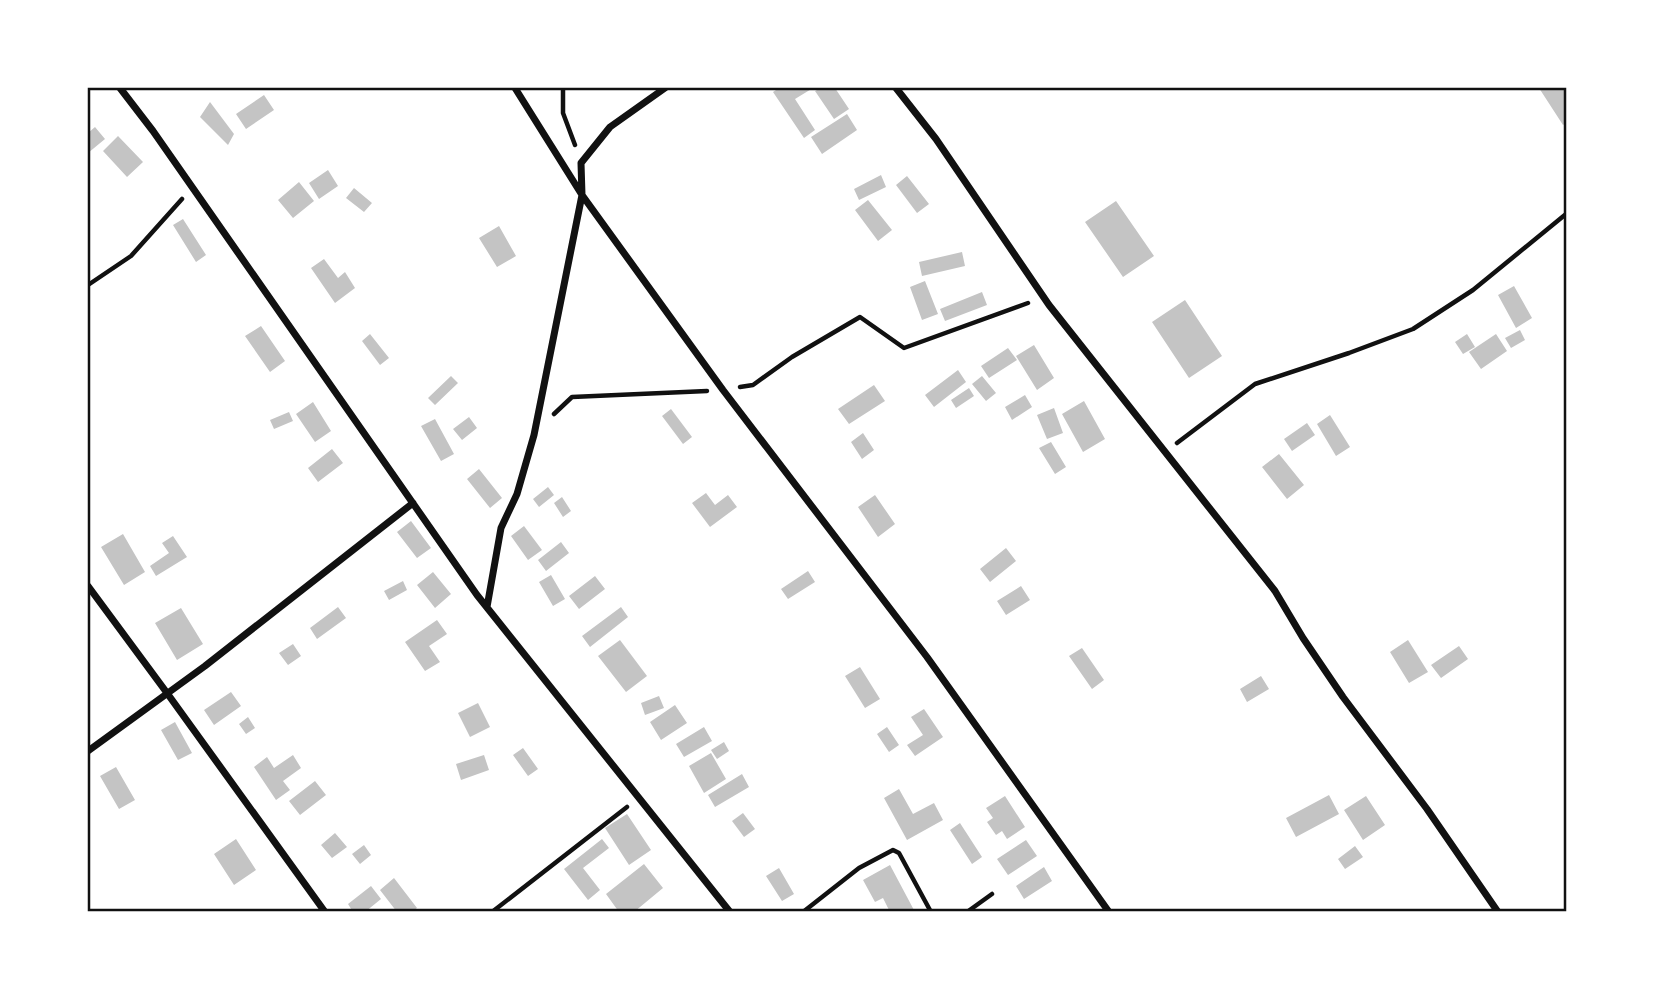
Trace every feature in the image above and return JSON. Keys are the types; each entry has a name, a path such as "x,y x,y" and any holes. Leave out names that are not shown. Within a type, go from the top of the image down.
{"street":[{"path":"120,88 487,607 730,912"},
{"path":"515,88 582,195 723,390 927,657 1109,912"},
{"path":"487,607 501,528 517,494 534,435 582,195 581,163 610,127 665,88"},
{"path":"897,88 936,139 1049,305 1275,591 1343,697 1427,808 1498,912"},
{"path":"88,751 205,666 413,503"},
{"path":"88,586 325,912"}],"path":[{"path":"563,88 563,113 581,163"},
{"path":"88,285 131,256 192,188"},
{"path":"1166,451 1255,384 1413,329 1473,290 1566,214"},
{"path":"534,435 572,397 723,390 753,385 792,357 860,317 904,348 1026,302 1049,305"},
{"path":"492,912 638,798"},
{"path":"803,912 859,868 893,850 899,853 931,912"},
{"path":"967,912 992,894"}],"building":[{"path":"779,88 813,88 795,99 815,130 804,138 773,92"},
{"path":"835,88 849,109 834,119 815,91"},
{"path":"1539,88 1566,88 1566,123 1563,125"},
{"path":"264,95 274,110 246,129 236,114"},
{"path":"210,102 234,134 228,145 200,117"},
{"path":"847,114 857,130 822,154 811,137"},
{"path":"95,127 105,139 88,153 88,133"},
{"path":"118,136 143,162 127,177 103,151"},
{"path":"328,170 338,186 319,199 309,183"},
{"path":"881,175 886,187 859,200 854,189"},
{"path":"907,176 929,204 917,213 896,185"},
{"path":"299,182 314,201 293,218 278,200"},
{"path":"354,188 372,203 364,212 346,198"},
{"path":"868,200 892,230 878,241 855,210"},
{"path":"1116,201 1154,256 1123,277 1085,222"},
{"path":"183,219 206,255 196,262 173,225"},
{"path":"499,226 516,256 497,267 479,238"},
{"path":"962,252 965,266 922,276 919,262"},
{"path":"324,259 338,278 345,272 355,288 335,303 311,268"},
{"path":"925,281 938,314 922,320 910,287"},
{"path":"1514,286 1532,318 1516,328 1498,295"},
{"path":"982,292 987,305 945,321 940,309"},
{"path":"1185,300 1222,356 1189,378 1152,322"},
{"path":"261,326 285,361 270,372 245,336"},
{"path":"1520,330 1525,340 1511,348 1505,338"},
{"path":"370,334 389,358 380,365 362,341"},
{"path":"1467,334 1475,347 1463,354 1455,342"},
{"path":"1496,334 1507,351 1481,369 1469,352"},
{"path":"1034,345 1054,378 1037,390 1016,356"},
{"path":"1008,348 1017,360 989,378 981,366"},
{"path":"958,370 966,382 934,407 925,395"},
{"path":"451,376 458,383 435,405 428,398"},
{"path":"982,376 996,393 986,401 972,384"},
{"path":"874,385 885,401 849,424 838,409"},
{"path":"969,388 974,396 956,408 951,400"},
{"path":"1025,395 1032,407 1012,420 1005,407"},
{"path":"1084,401 1105,439 1083,452 1062,414"},
{"path":"313,402 331,431 315,442 296,414"},
{"path":"1054,408 1063,433 1047,439 1037,415"},
{"path":"671,409 692,437 683,444 662,416"},
{"path":"289,412 293,421 274,429 270,420"},
{"path":"1330,415 1350,447 1336,456 1317,424"},
{"path":"469,417 477,428 462,440 453,429"},
{"path":"435,419 454,454 441,461 421,426"},
{"path":"1307,423 1315,435 1292,451 1284,439"},
{"path":"863,433 874,450 862,459 851,442"},
{"path":"1051,442 1066,467 1055,474 1039,448"},
{"path":"332,449 343,463 318,482 308,468"},
{"path":"1279,454 1304,485 1287,499 1262,467"},
{"path":"479,469 502,498 490,508 467,479"},
{"path":"548,487 554,495 539,507 533,499"},
{"path":"706,493 715,505 728,495 737,507 710,527 692,503"},
{"path":"875,495 895,524 878,537 858,507"},
{"path":"562,497 571,511 563,517 554,503"},
{"path":"411,521 431,548 417,558 397,532"},
{"path":"524,526 542,550 528,560 511,536"},
{"path":"123,534 145,572 124,585 101,547"},
{"path":"173,536 187,557 156,576 150,566 169,553 162,543"},
{"path":"561,542 569,553 546,571 538,560"},
{"path":"1006,548 1016,561 990,582 980,569"},
{"path":"808,571 815,582 788,599 781,589"},
{"path":"433,572 451,594 435,608 417,585"},
{"path":"551,575 565,599 553,606 539,582"},
{"path":"595,576 605,589 579,609 569,596"},
{"path":"403,581 407,590 389,600 384,591"},
{"path":"1021,586 1030,600 1006,615 997,601"},
{"path":"338,607 346,618 317,639 310,628"},
{"path":"621,607 628,617 590,647 582,636"},
{"path":"181,608 203,644 177,660 155,623"},
{"path":"437,620 447,634 429,646 440,662 425,671 405,642"},
{"path":"620,640 647,676 626,692 598,656"},
{"path":"1408,640 1428,672 1409,683 1390,652"},
{"path":"293,644 301,656 288,665 279,653"},
{"path":"1459,646 1468,659 1441,678 1431,665"},
{"path":"1082,648 1104,680 1092,689 1069,656"},
{"path":"860,667 880,699 865,708 845,676"},
{"path":"1261,676 1269,689 1247,702 1240,689"},
{"path":"231,692 241,706 214,725 204,710"},
{"path":"659,696 664,708 645,715 641,703"},
{"path":"478,703 490,727 470,737 458,713"},
{"path":"675,705 687,723 661,740 650,722"},
{"path":"924,709 943,737 915,756 907,745 923,735 911,717"},
{"path":"248,717 255,728 246,734 239,724"},
{"path":"175,722 192,753 178,760 161,730"},
{"path":"704,727 712,741 684,757 676,744"},
{"path":"887,727 899,745 889,752 877,734"},
{"path":"724,742 729,751 717,759 711,750"},
{"path":"523,748 538,769 528,776 513,755"},
{"path":"711,753 726,779 704,793 689,766"},
{"path":"293,755 301,768 283,781 290,790 276,800 254,767 267,757 274,768"},
{"path":"484,755 489,770 461,780 456,764"},
{"path":"116,767 135,800 119,809 100,776"},
{"path":"742,774 749,787 715,807 708,795"},
{"path":"315,781 326,795 300,815 289,801"},
{"path":"899,789 913,814 934,803 943,820 907,840 884,798"},
{"path":"1329,795 1339,814 1296,837 1286,818"},
{"path":"1005,796 1025,827 1007,839 1002,831 996,835 987,822 993,818 986,808"},
{"path":"1366,796 1385,825 1363,840 1344,810"},
{"path":"743,813 755,829 744,837 732,821"},
{"path":"627,814 651,850 629,865 605,828"},
{"path":"960,823 982,857 972,864 950,830"},
{"path":"335,833 347,847 332,858 321,845"},
{"path":"236,839 256,870 234,885 214,854"},
{"path":"602,839 609,848 583,868 600,890 588,900 564,869"},
{"path":"1026,840 1037,856 1008,875 997,859"},
{"path":"364,845 371,855 360,864 352,854"},
{"path":"1355,846 1363,857 1345,869 1338,859"},
{"path":"644,864 663,888 634,912 619,912 606,894"},
{"path":"890,865 915,912 890,912 883,898 875,902 863,880"},
{"path":"1044,867 1052,881 1024,899 1016,886"},
{"path":"779,868 794,894 782,901 766,876"},
{"path":"394,878 417,908 412,912 397,912 380,890"},
{"path":"371,886 381,899 365,912 353,912 348,904"}]}
